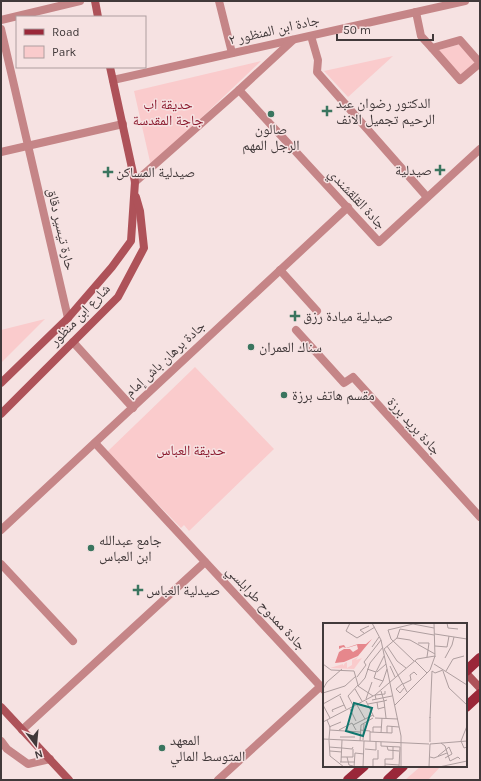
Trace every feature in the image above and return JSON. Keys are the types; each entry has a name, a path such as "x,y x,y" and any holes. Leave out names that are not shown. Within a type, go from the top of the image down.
{"main road":[{"path":"95,1 98,16"},
{"name":"شارع ابن منظور","path":"1,383 68,318 112,267 131,241 135,182 110,68"},
{"name":"شارع ابن منظور","path":"1,414 118,296 144,248 140,211 134,193"},
{"path":"467,671 480,658"},
{"path":"467,673 480,688"},
{"path":"467,706 480,694"},
{"path":"1,707 69,780"},
{"path":"348,780 363,767"},
{"path":"388,780 402,767"}],"street":[{"path":"18,16 80,1"},
{"path":"220,1 232,53"},
{"name":"جادة ابن المنظور ٢","path":"113,80 465,1"},
{"path":"416,12 421,36 460,80 480,63 478,57 460,40 432,48"},
{"path":"1,20 16,16"},
{"name":"حارة تيسير دقاق","path":"1,29 4,55 28,146 68,318"},
{"path":"311,36 318,60 317,72 427,197"},
{"path":"135,182 293,40"},
{"name":"جادة القلقشندي","path":"239,90 379,242 480,149"},
{"path":"1,152 123,124"},
{"name":"جادة برهان باش إمام","path":"1,530 348,208"},
{"path":"280,270 317,311"},
{"name":"جادة بريد برزة","path":"296,330 344,383 353,377 480,517"},
{"path":"73,342 133,408"},
{"name":"جادة ممدوح طرابلسي","path":"95,443 322,688"},
{"path":"22,730 205,562"},
{"path":"1,564 73,641"},
{"path":"218,780 322,688"},
{"path":"1,741 7,749 28,764 50,759"}],"green space":[{"path":"460,44 476,63 459,78 436,51"},
{"path":"393,56 348,97 324,71"},
{"name":"حديقة اب جاجة المقدسة","path":"261,61 151,166 134,91"},
{"path":"45,319 1,363 1,330"},
{"name":"حديقة العباس","path":"195,367 274,449 189,531 184,525 181,528 107,452"},
{"path":"420,767 440,767 428,780 405,780"}],"place":[{"name":"الدكتور رضوان عبد الرحيم تجميل الانف","path":"327,111"},
{"name":"صالون الرجل المهم","path":"271,114"},
{"name":"صيدلية","path":"440,170"},
{"name":"صيدلية المساكن","path":"108,172"},
{"name":"صيدلية ميادة رزق","path":"295,316"},
{"name":"سناك العمران","path":"251,347"},
{"name":"مقسم هاتف برزة","path":"284,395"},
{"name":"جامع عبدالله ابن العباس","path":"91,548"},
{"name":"صيدلية العباس","path":"138,590"},
{"name":"المعهد المتوسط المالي","path":"162,748"}]}
